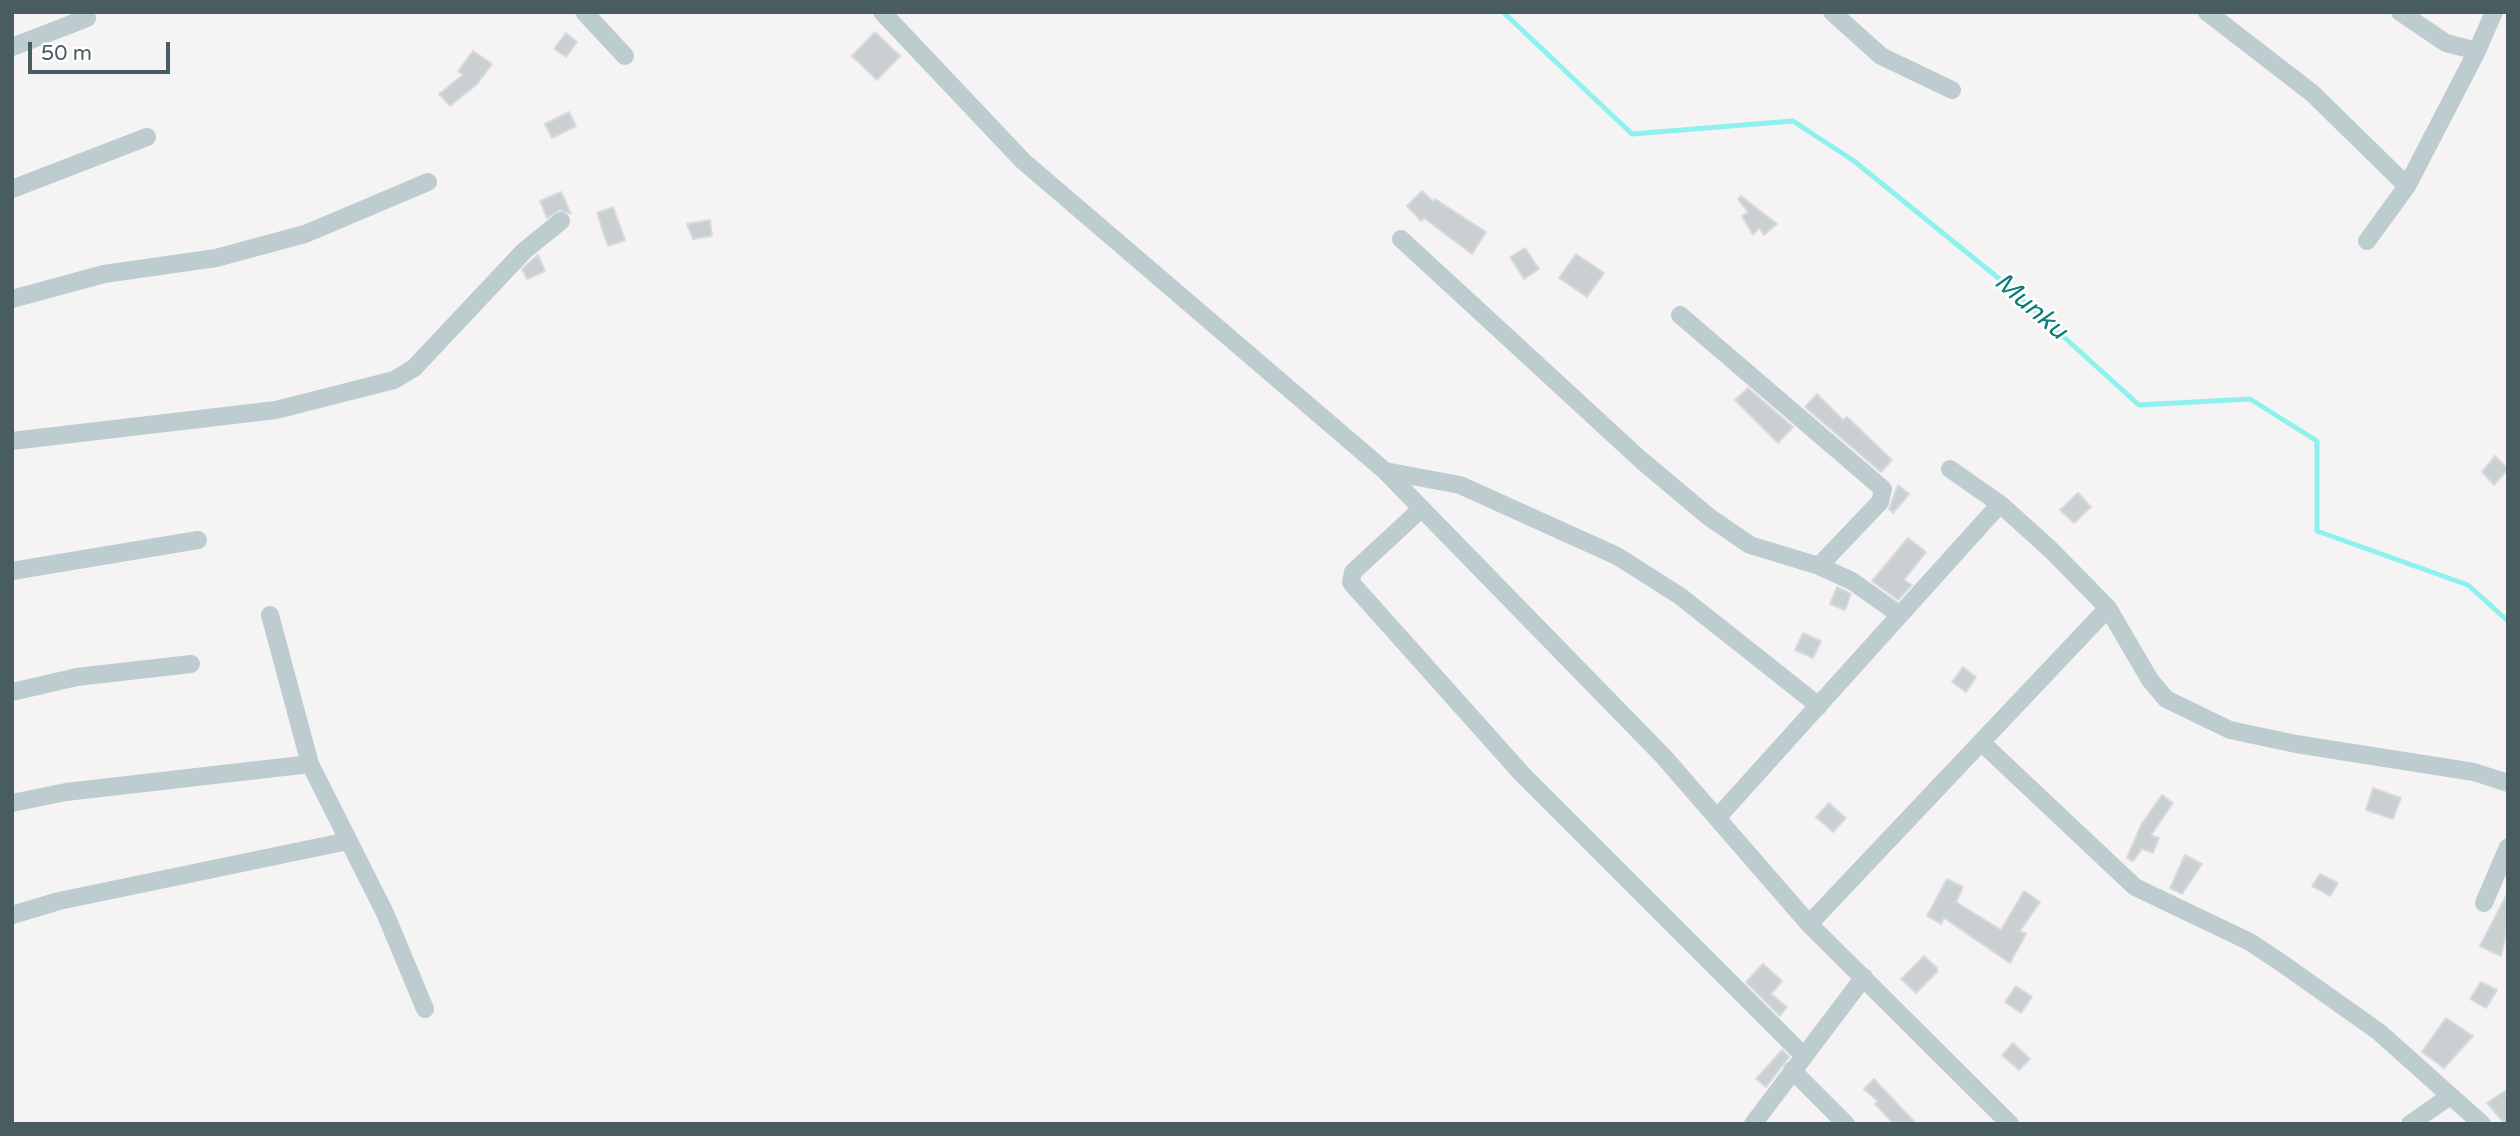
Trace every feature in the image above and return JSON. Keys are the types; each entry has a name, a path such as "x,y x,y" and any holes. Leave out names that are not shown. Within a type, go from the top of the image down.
{"street":[{"path":"584,12 625,56"},
{"path":"882,12 1023,161 1385,471 1420,510 1664,757 1809,924 2010,1124"},
{"path":"1832,12 1881,57 1952,90"},
{"path":"2207,12 2312,93 2407,186"},
{"path":"2400,12 2446,43 2477,51"},
{"path":"2367,241 2407,186 2477,51 2494,12"},
{"path":"12,47 86,18"},
{"path":"12,189 147,137"},
{"path":"12,299 104,274 216,258 305,234 428,183"},
{"path":"12,441 276,410 394,380 414,368 524,251 561,221"},
{"path":"1401,239 1641,460 1709,516 1750,545 1819,566 1852,581 1900,615"},
{"path":"1680,315 1883,489 1880,502 1819,566"},
{"path":"1950,469 2000,504 2050,549 2108,608 2144,671 2166,699 2230,730 2296,744 2474,772 2508,783"},
{"path":"1385,471 1460,485 1617,556 1680,596 1819,706"},
{"path":"1717,818 2000,504"},
{"path":"1420,510 1353,572 1351,582 1522,774 1804,1056"},
{"path":"12,571 198,540"},
{"path":"1809,924 2108,608"},
{"path":"270,615 310,764 386,913 425,1009"},
{"path":"12,692 77,677 191,664"},
{"path":"1981,742 2135,887 2261,949 2379,1032 2482,1124"},
{"path":"12,803 66,792 310,764"},
{"path":"12,915 59,901 348,841"},
{"path":"2484,903 2508,847"},
{"path":"1753,1124 1864,976"},
{"path":"1792,1070 1846,1124"},
{"path":"2410,1124 2450,1096"}],"building":[{"path":"875,32 900,56 877,80 852,56"},
{"path":"566,33 577,42 566,57 554,49"},
{"path":"473,51 492,64 477,84 450,106 439,94 463,75 458,71"},
{"path":"569,112 576,126 552,138 545,124"},
{"path":"1422,191 1434,202 1435,199 1486,232 1472,254 1424,218 1421,221 1407,206"},
{"path":"561,192 571,214 560,210 547,218 540,201"},
{"path":"1741,196 1777,224 1764,235 1759,228 1753,235 1742,216 1748,212 1738,199"},
{"path":"613,207 625,240 608,246 597,213"},
{"path":"710,220 712,236 693,239 687,224"},
{"path":"1525,248 1539,269 1524,279 1510,257"},
{"path":"1576,254 1604,273 1587,297 1559,278"},
{"path":"538,255 545,271 527,279 522,269"},
{"path":"1748,388 1793,427 1778,443 1735,400"},
{"path":"1817,394 1843,420 1847,417 1892,460 1881,472 1805,407"},
{"path":"2495,456 2508,469 2494,485 2482,472"},
{"path":"1898,485 1909,494 1893,513 1889,509"},
{"path":"2078,493 2091,507 2074,523 2060,510"},
{"path":"1908,538 1926,552 1904,580 1912,585 1898,600 1872,581"},
{"path":"1837,587 1851,594 1845,610 1830,604"},
{"path":"1803,633 1821,641 1813,658 1795,650"},
{"path":"1963,667 1976,677 1966,692 1952,682"},
{"path":"2373,788 2401,798 2393,819 2366,810"},
{"path":"2162,795 2173,803 2151,835 2159,838 2153,853 2142,849 2133,861 2127,858 2141,825"},
{"path":"1829,803 1846,818 1833,832 1816,817"},
{"path":"2185,855 2202,864 2182,894 2170,888"},
{"path":"2320,874 2338,883 2330,896 2312,886"},
{"path":"1947,879 1963,887 1956,902 2001,930 2024,891 2040,902 2020,931 2026,934 2010,963 1944,918 1941,924 1927,916"},
{"path":"2508,892 2508,926 2501,956 2480,946"},
{"path":"1924,956 1937,968 1937,972 1916,993 1901,979"},
{"path":"1763,964 1782,981 1771,994 1787,1007 1780,1016 1746,982"},
{"path":"2481,982 2497,990 2486,1008 2470,999"},
{"path":"2016,986 2032,997 2021,1013 2005,1002"},
{"path":"2446,1018 2473,1036 2444,1068 2422,1052"},
{"path":"2013,1043 2030,1059 2019,1070 2002,1055"},
{"path":"1782,1050 1789,1057 1766,1087 1756,1079"},
{"path":"1874,1079 1917,1124 1894,1124 1875,1104 1878,1101 1864,1089"},
{"path":"2508,1089 2508,1124 2505,1124 2487,1103"}],"waterway":[{"name":"Munku","path":"1503,12 1632,134 1793,121 1854,161 2002,281 2139,405 2250,399 2317,441 2317,531 2468,585 2508,621"}]}
